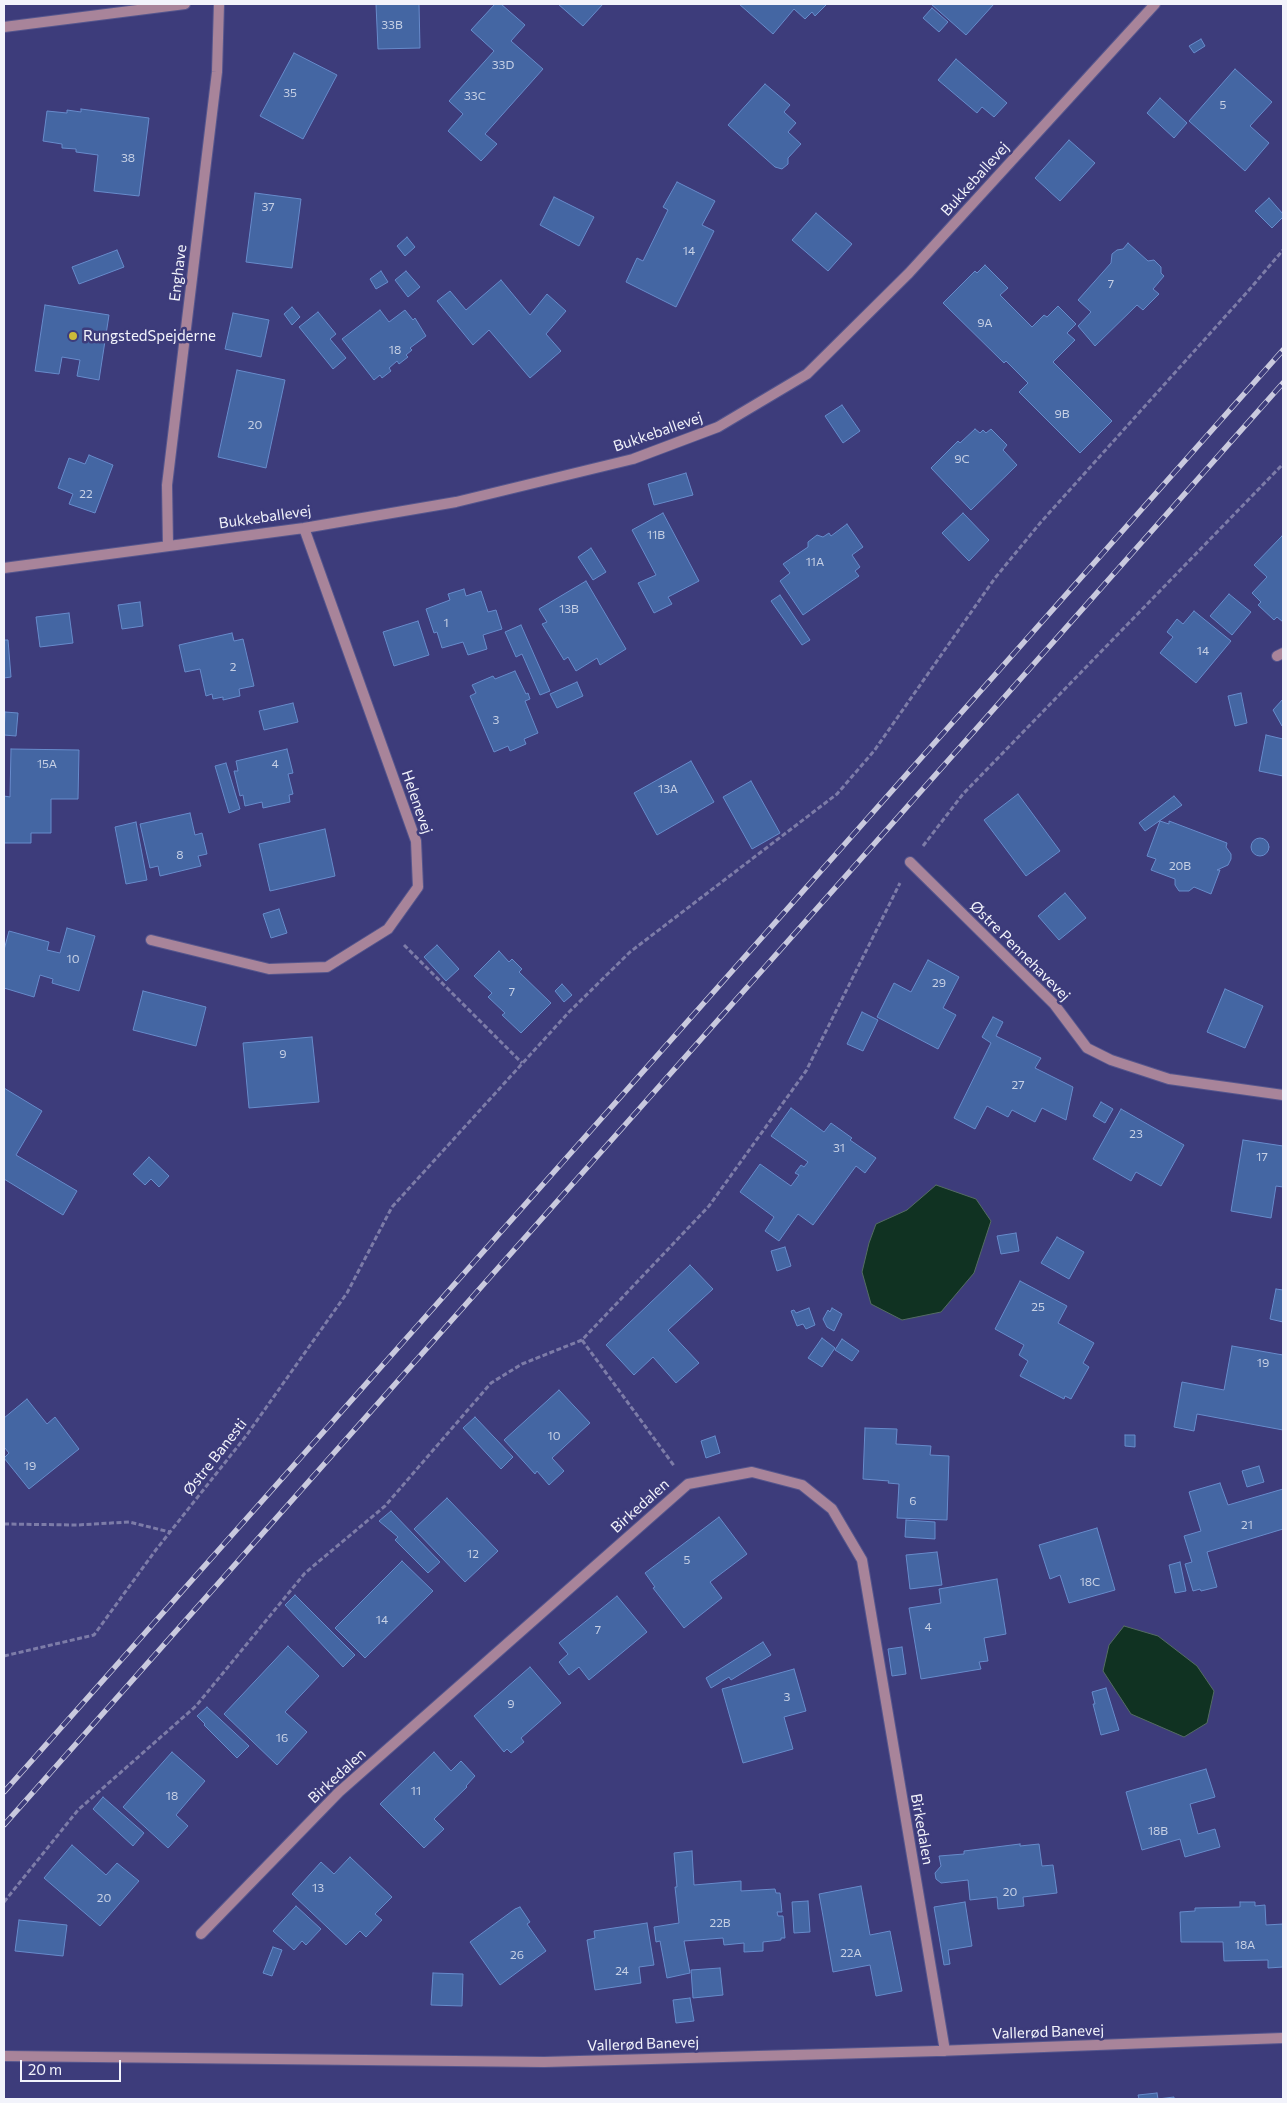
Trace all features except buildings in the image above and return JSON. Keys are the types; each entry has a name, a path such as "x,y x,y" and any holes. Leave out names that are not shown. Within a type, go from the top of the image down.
{"street":[{"path":"4,27 185,4"},
{"name":"Enghave","path":"168,545 168,484 217,72 219,4"},
{"name":"Bukkeballevej","path":"4,568 304,528 456,502 633,459 718,427 807,374 909,273 1155,4"},
{"name":"Helenevej","path":"151,940 269,970 327,967 388,928 418,887 416,841 304,528"},
{"name":"Østre Pennehavevej","path":"910,862 1054,1004 1087,1048 1111,1060 1169,1079 1283,1095"},
{"name":"Birkedalen","path":"201,1934 339,1792 688,1484 752,1472 802,1485 832,1508 862,1560 944,2051"},
{"name":"Vallerød Banevej","path":"4,2056 544,2062 944,2051 1283,2038"}],"path":[{"name":"Østre Banesti","path":"4,1656 94,1635 170,1532 246,1436 347,1293 392,1207 569,1012 630,952 836,794 874,751 995,578 1041,522 1283,250"},
{"path":"4,1902 78,1810 196,1706 305,1573 385,1506 491,1383 522,1364 582,1340 709,1206 806,1071 910,862 964,794 1283,464"},
{"path":"388,928 522,1063"},
{"path":"582,1340 688,1484"},
{"path":"4,1524 77,1525 129,1522 170,1532"}],"shaded area":[{"path":"936,1185 976,1199 991,1221 974,1273 941,1312 902,1320 871,1304 862,1272 869,1243 876,1224 907,1210"},
{"path":"1124,1626 1158,1636 1197,1666 1214,1691 1207,1723 1184,1737 1131,1714 1103,1671 1109,1645"}],"railway":[{"path":"4,1792 1283,350"},
{"path":"4,1825 1283,383"}],"place":[{"name":"RungstedSpejderne","path":"73,336"}]}
